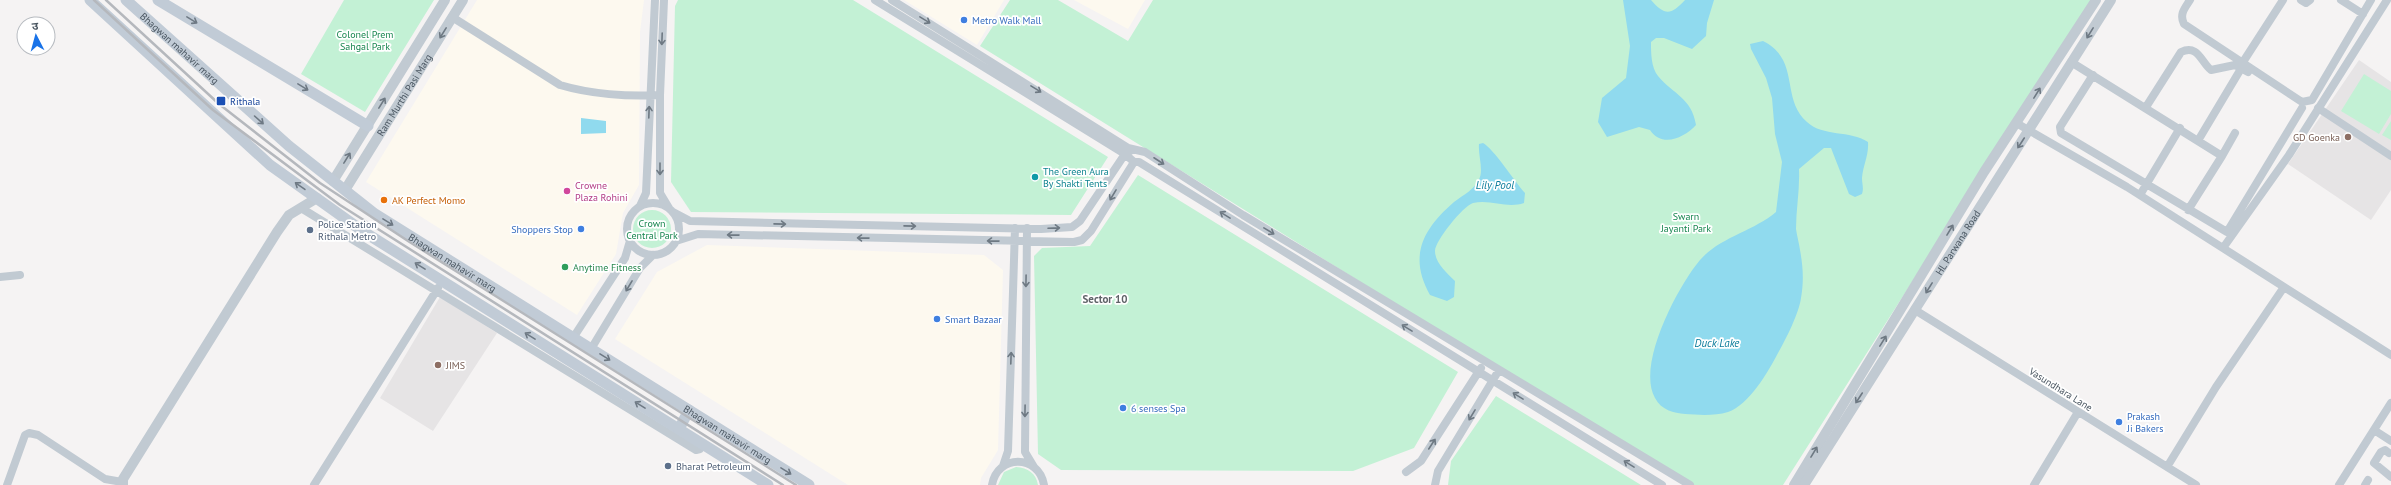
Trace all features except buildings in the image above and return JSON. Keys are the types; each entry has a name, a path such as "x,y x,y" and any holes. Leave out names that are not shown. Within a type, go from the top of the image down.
{"main road":[{"path":"90,0 270,165 364,232 768,485"},
{"name":"Bhagwan mahavir marg","path":"126,0 289,146 375,214 809,485"},
{"path":"158,0 368,126"},
{"path":"679,430 689,410"}],"street":[{"name":"Ram Murthi Pasi Marg","path":"333,181 445,0"},
{"name":"Ram Murthi Pasi Marg","path":"345,190 463,0"},
{"path":"655,0 646,193 640,206 628,220 627,232 630,241 637,250 653,255 666,252 676,242 698,234 1063,243 1082,240 1091,231 1134,162"},
{"path":"664,0 660,95 660,193 679,226 676,242"},
{"path":"875,0 1125,154 1134,162 1139,162 1662,485"},
{"path":"892,0 1128,148 1145,152 1243,215 1690,485"},
{"path":"1794,485 1984,172 2018,124 2096,0"},
{"name":"HL Parwana Road","path":"1804,485 2111,0"},
{"path":"2190,0 2182,13 2181,18 2184,24 2302,108 2316,112 2391,156"},
{"path":"2199,139 2242,65 2283,0"},
{"path":"2301,0 2306,3 2310,0"},
{"path":"2341,0 2363,14"},
{"path":"2146,107 2181,52 2184,50 2194,51 2199,54 2211,70 2220,70 2232,66 2242,65 2302,102 2308,103 2312,100 2371,0"},
{"path":"2223,248 2249,214 2316,112 2386,0"},
{"path":"452,17 560,84 575,90 650,96 660,95"},
{"path":"2071,62 2199,139 2222,156"},
{"path":"2093,75 2060,127 2061,133 2147,184 2220,230 2230,231 2302,108"},
{"path":"2018,124 2140,195 2391,354"},
{"path":"2140,195 2180,128"},
{"path":"2188,210 2235,133"},
{"path":"640,206 658,203 690,221 1015,228 1072,227 1080,221 1125,154 1137,150"},
{"path":"7,485 25,435 29,433 38,435 105,479 122,483 277,232 289,216 317,198"},
{"path":"301,208 696,450 700,449 702,444"},
{"path":"992,485 994,475 1003,466 1008,451 1015,228"},
{"path":"1027,228 1024,452 1041,475 1044,485"},
{"path":"574,338 625,258 630,241"},
{"path":"591,349 640,268 653,255"},
{"path":"0,277 20,275"},
{"path":"314,485 442,281"},
{"path":"2167,467 2216,387 2284,287"},
{"name":"Vasundhara Lane","path":"1915,310 2196,485"},
{"path":"1406,472 1421,461 1486,362"},
{"path":"1435,485 1438,471 1499,370"},
{"path":"2339,485 2391,403"},
{"path":"2034,485 2078,412"},
{"path":"2374,430 2391,441"},
{"path":"2389,453 2385,450 2381,452 2374,463 2391,477"},
{"path":"1003,466 1020,461 1034,467"}],"shaded area":[{"path":"477,0 644,0 640,32 639,185 623,213 616,254 577,315 366,182"},
{"name":"Metro Walk Mall","path":"904,0 1004,0 977,45"},
{"path":"1074,0 1145,0 1128,29"},
{"name":"GD Goenka","path":"2359,60 2391,82 2391,190 2371,220 2288,164"},
{"path":"707,245 984,255 1003,270 998,450 981,478 980,485 848,485 615,339 657,272"},
{"name":"JIMS","path":"440,297 497,333 433,431 380,398"}],"green space":[{"name":"Colonel Prem Sahgal Park","path":"344,0 434,0 365,112 301,74"},
{"path":"678,0 853,0 1108,157 1071,215 691,212 671,182 675,6"},
{"name":"Swarn Jayanti Park","path":"1010,0 1058,0 1128,41 1153,0 2091,0 1783,485 1688,485 980,46"},
{"path":"2364,74 2391,91 2391,114 2379,134 2341,111"},
{"path":"2391,121 2391,140 2382,135"},
{"path":"1138,175 1458,372 1414,448 1353,471 1061,470 1038,454 1034,256 1042,248 1090,246"},
{"name":"Crown Central Park","path":"652,210 665,216 671,229 665,242 652,248 639,242 633,229 639,216"},
{"path":"1496,396 1641,485 1448,485 1451,461"},
{"path":"1016,467 1031,472 1038,485 998,485 1004,472"}],"water":[{"path":"1623,0 1651,0 1660,9 1668,12 1676,9 1685,0 1714,0 1707,23 1706,36 1692,49 1664,38 1656,38 1651,42 1652,60 1658,76 1686,102 1694,116 1696,125 1691,130 1679,137 1667,140 1661,139 1650,130 1639,127 1607,137 1598,122 1602,98 1626,78 1630,46"},
{"name":"Duck Lake","path":"1763,41 1775,49 1782,58 1787,69 1794,102 1799,112 1807,122 1813,127 1821,130 1861,138 1868,142 1868,151 1862,178 1863,192 1855,197 1849,194 1831,148 1824,148 1799,169 1796,229 1802,262 1803,286 1798,311 1785,341 1757,387 1736,408 1728,412 1712,415 1677,413 1664,408 1658,402 1655,398 1651,384 1651,366 1655,347 1671,306 1691,272 1708,252 1717,245 1767,219 1776,212 1782,162 1775,134 1772,98 1766,78 1751,49 1750,44"},
{"path":"581,118 606,121 606,133 581,134"},
{"name":"Lily Pool","path":"1483,143 1498,158 1525,193 1524,203 1518,205 1505,205 1486,202 1473,203 1463,210 1450,224 1436,246 1435,251 1439,264 1455,281 1454,297 1447,301 1430,295 1423,281 1420,268 1422,244 1434,222 1443,212 1476,185 1481,173 1479,144"}],"railway":[{"path":"94,0 213,110 340,205 783,485"},
{"path":"106,0 219,104 320,183 408,241 796,485"}],"place":[{"name":"Metro Walk Mall","path":"964,20"},
{"name":"Rithala","path":"221,101"},
{"name":"GD Goenka","path":"2348,137"},
{"name":"The Green Aura By Shakti Tents","path":"1035,177"},
{"name":"Crowne Plaza Rohini","path":"567,191"},
{"name":"AK Perfect Momo","path":"384,200"},
{"name":"Shoppers Stop","path":"581,229"},
{"name":"Police Station Rithala Metro","path":"310,230"},
{"name":"Anytime Fitness","path":"565,267"},
{"name":"Smart Bazaar","path":"937,319"},
{"name":"JIMS","path":"438,365"},
{"name":"6 senses Spa","path":"1123,408"},
{"name":"Prakash Ji Bakers","path":"2119,422"},
{"name":"Bharat Petroleum","path":"668,466"}],"district":[{"name":"Sector 10","path":"1105,299"}]}
